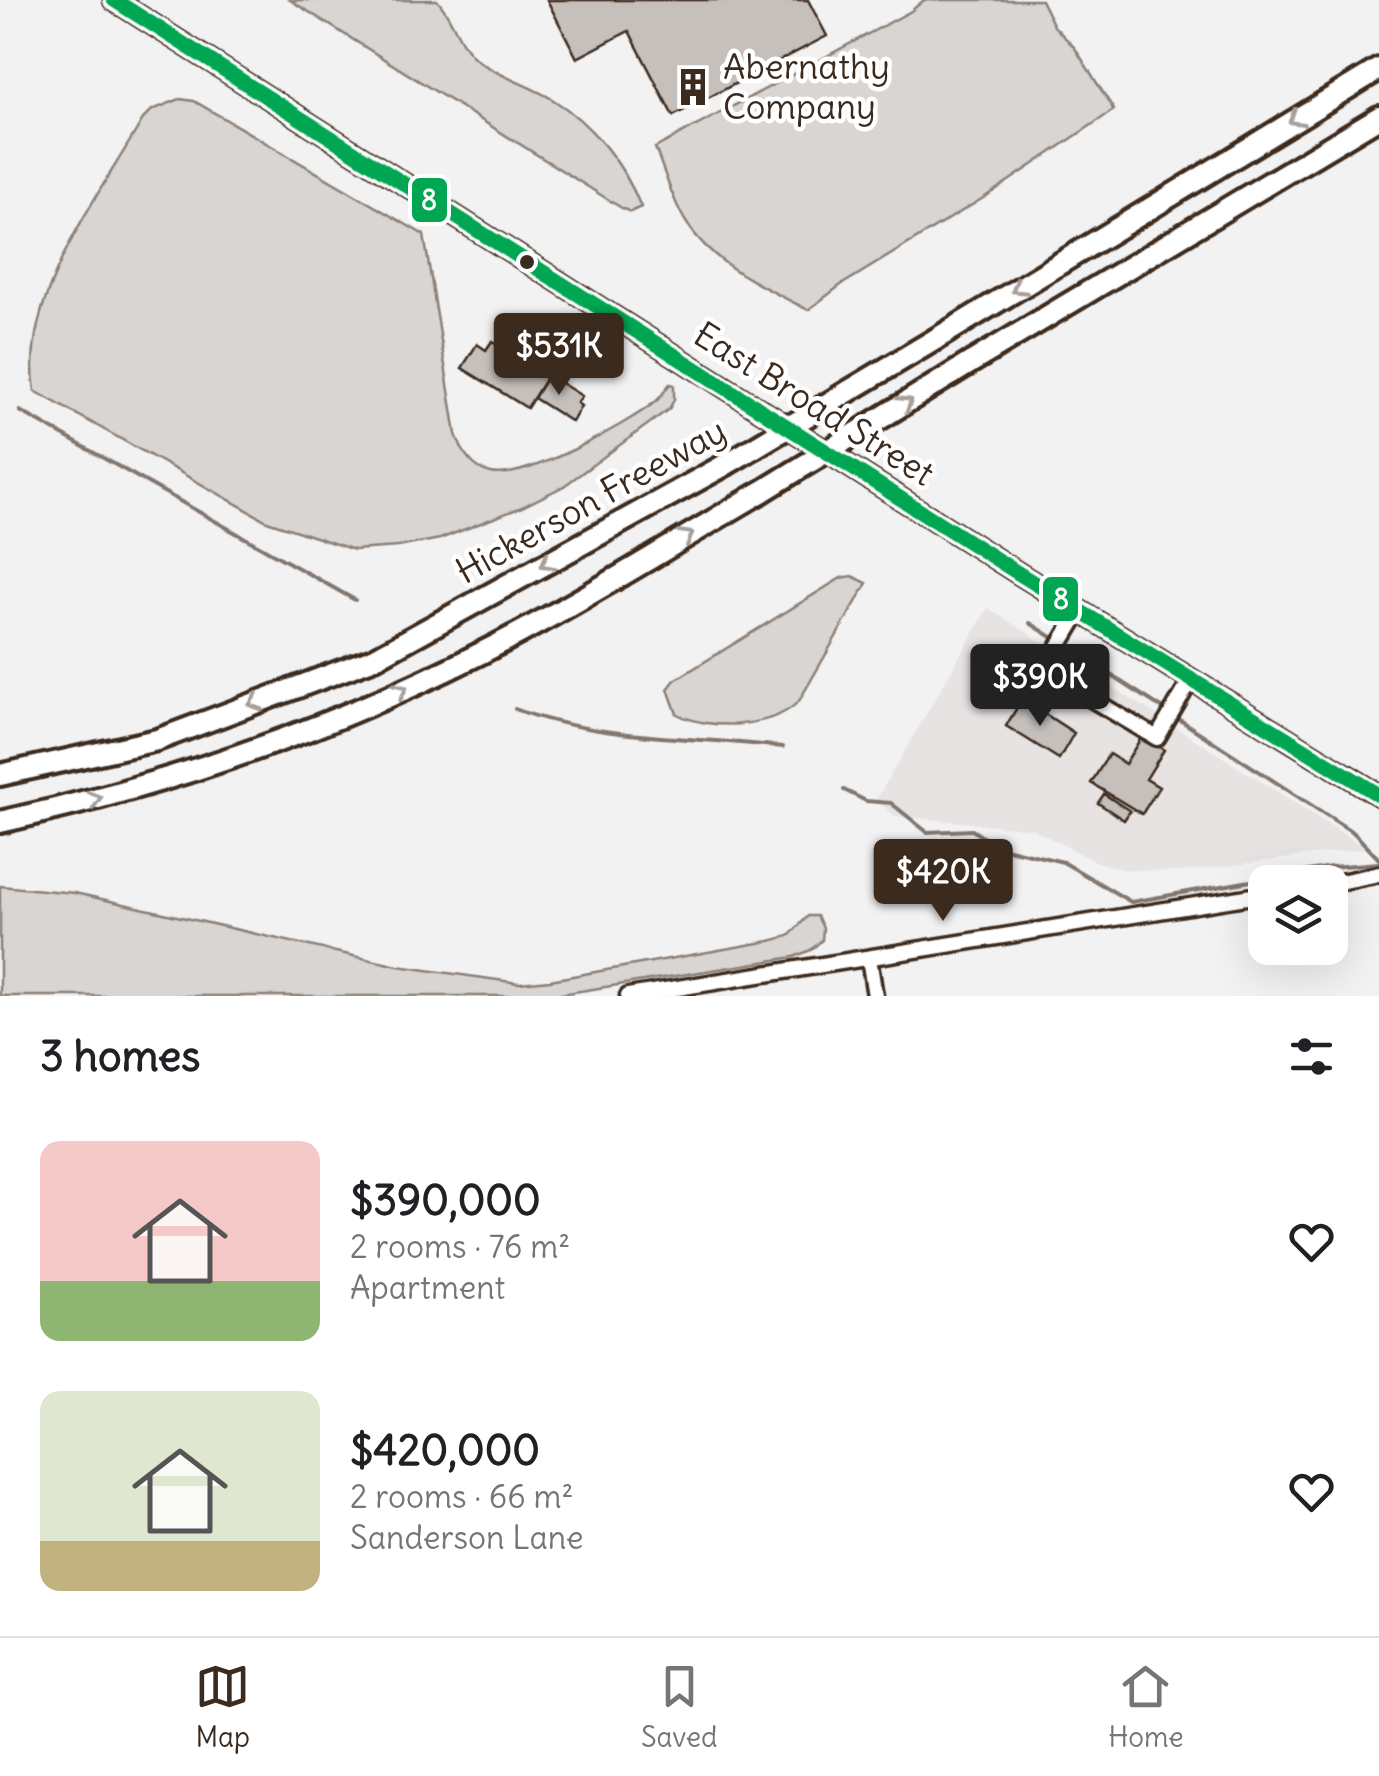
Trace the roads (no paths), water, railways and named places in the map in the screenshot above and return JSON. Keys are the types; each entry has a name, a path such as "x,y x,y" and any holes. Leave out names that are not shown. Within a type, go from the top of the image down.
{"highway":[{"name":"Hickerson Freeway","path":"0,775 157,740 375,658 725,466 1379,69"},
{"path":"0,822 67,807 264,747 397,692 545,620 1379,117"},
{"path":"1158,251 1379,132"}],"main road":[{"name":"East Broad Street","path":"114,0 1080,611 1379,795"}],"street":[{"path":"1080,611 1044,671 1157,738 1192,680"},
{"path":"1348,880 1379,874"},
{"path":"628,996 1248,897"},
{"path":"869,958 875,996"}],"waterway":[{"path":"20,411 355,600"},
{"path":"1030,623 1052,637"},
{"path":"1073,651 1162,708"},
{"path":"515,709 613,732 783,747"},
{"path":"1180,720 1354,833 1379,859"},
{"path":"844,790 866,801 891,803 927,832 972,830 996,846 1063,862 1131,902 1331,867 1379,863"}],"place":[{"name":"Abernathy Company","path":"693,87"}]}
